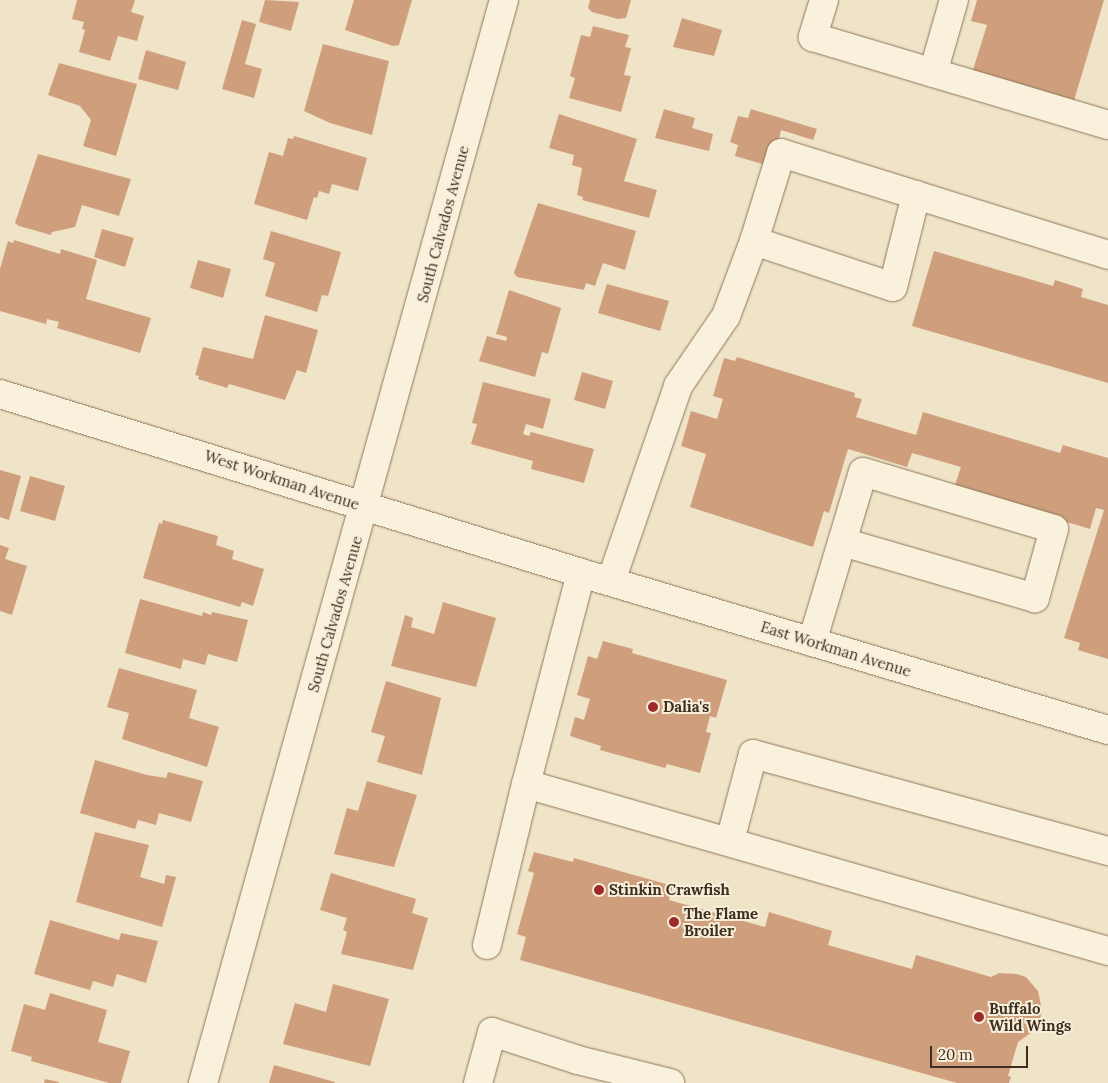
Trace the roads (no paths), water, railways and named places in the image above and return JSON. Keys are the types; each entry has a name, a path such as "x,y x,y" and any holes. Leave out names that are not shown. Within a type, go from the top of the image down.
{"street":[{"name":"South Calvados Avenue","path":"203,1083 366,506 504,0"},
{"path":"824,0 813,37 1108,125"},
{"path":"933,73 954,0"},
{"path":"611,581 678,386 726,316 754,241 781,153 1108,255"},
{"path":"754,241 893,287 916,195"},
{"name":"West Workman Avenue","path":"0,394 572,570"},
{"path":"812,642 842,542 863,472 1054,530 1035,598 842,542"},
{"path":"486,945 526,784 572,570"},
{"name":"East Workman Avenue","path":"572,570 1108,730"},
{"path":"730,841 753,754 1108,851"},
{"path":"526,784 1108,950"},
{"path":"478,1083 492,1032 578,1060 670,1083"}],"place":[{"name":"Dalia's","path":"653,707"},
{"name":"Stinkin Crawfish","path":"599,890"},
{"name":"The Flame Broiler","path":"674,922"},
{"name":"Buffalo Wild Wings","path":"979,1017"}]}
